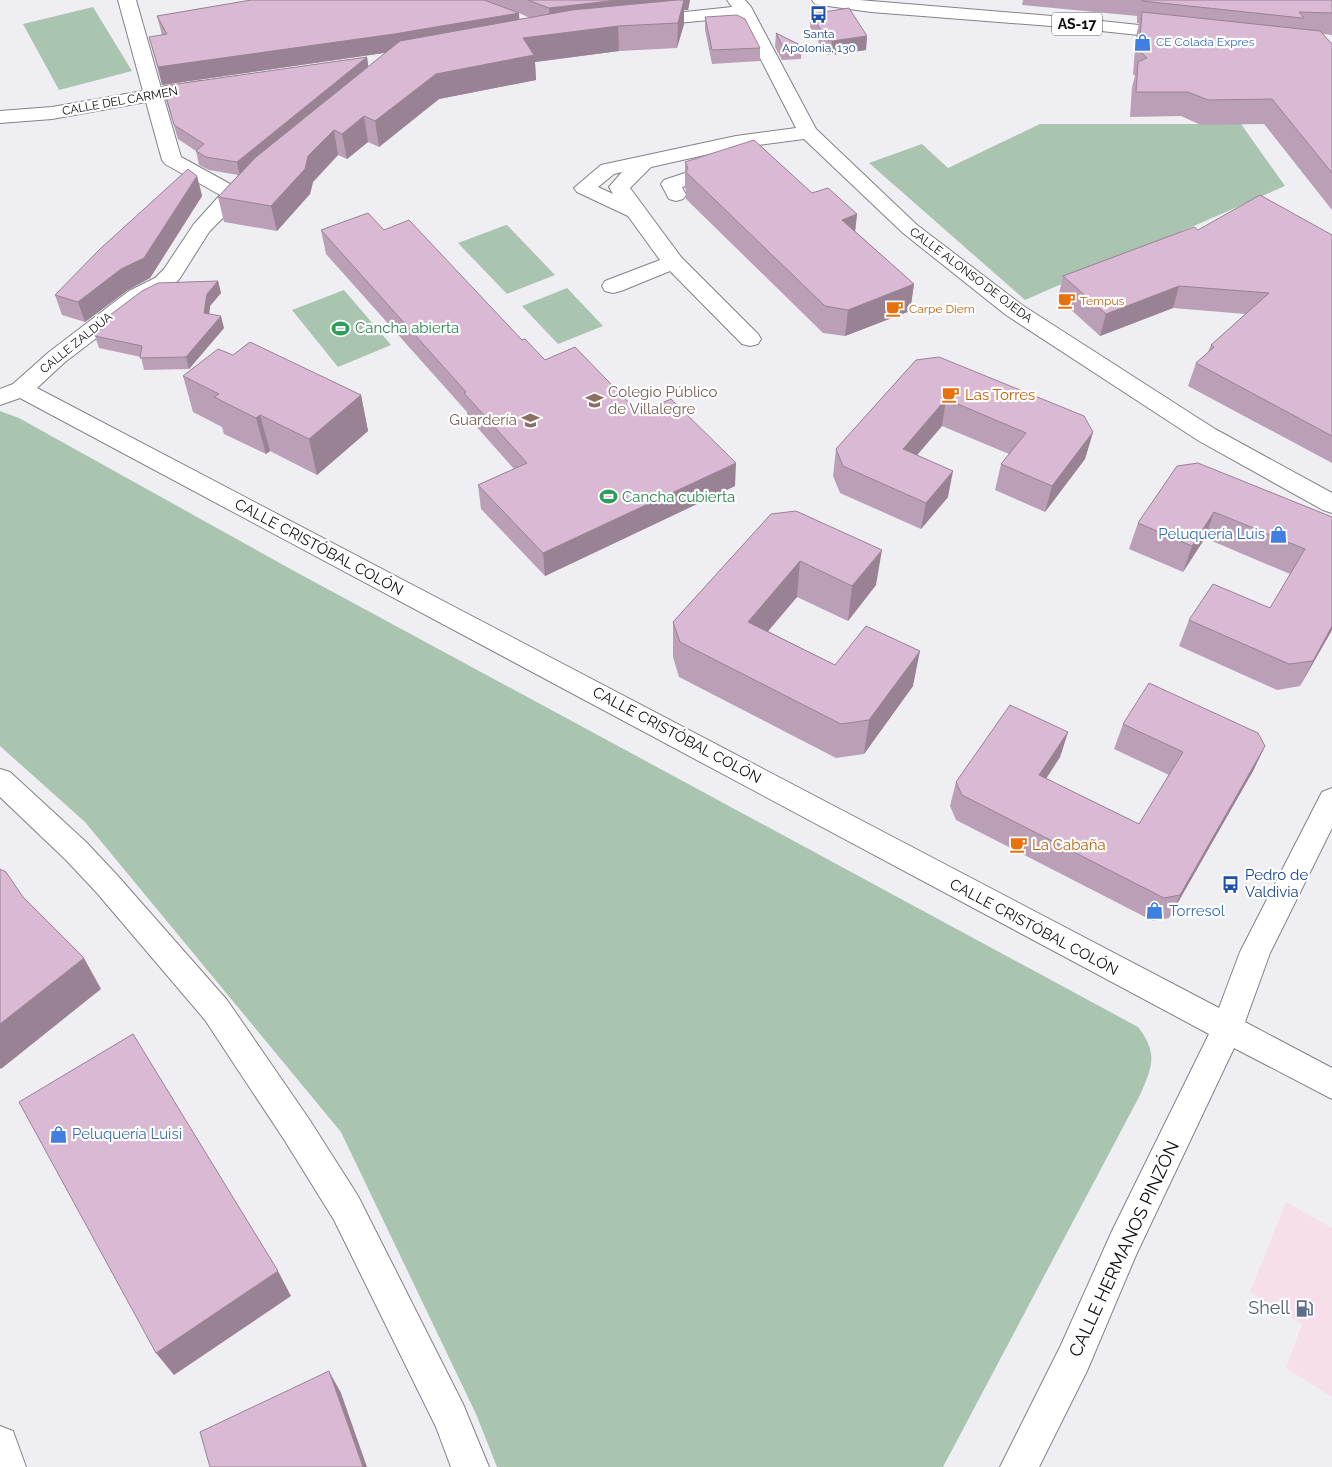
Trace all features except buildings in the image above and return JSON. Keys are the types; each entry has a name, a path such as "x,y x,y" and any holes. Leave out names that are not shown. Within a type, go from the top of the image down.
{"street":[{"path":"127,0 172,160 233,194"},
{"name":"AS-17","path":"821,0 871,7 1064,22 1189,36"},
{"path":"630,23 740,6"},
{"name":"CALLE ALONSO DE OJEDA","path":"740,6 810,135 910,230 1014,310 1207,435 1332,504"},
{"name":"CALLE DEL CARMEN","path":"0,117 52,113 153,94 221,85"},
{"path":"676,195 671,184 742,161 810,135"},
{"path":"635,212 584,188 608,169 736,142 810,135"},
{"path":"644,162 619,187 635,212 673,262 750,339"},
{"name":"CALLE ZALDÚA","path":"11,393 136,296 163,283 172,273 201,228 233,194 263,169"},
{"path":"613,286 673,262"},
{"name":"CALLE CRISTÓBAL COLÓN","path":"11,393 605,697 1332,1084"},
{"path":"0,780 76,851 107,884 189,977 221,1018 297,1130 346,1208 450,1416 470,1467"},
{"name":"CALLE HERMANOS PINZÓN","path":"1019,1467 1074,1358 1124,1242 1227,1029 1254,952 1332,800"},
{"path":"0,1444 6,1467"}],"shaded area":[{"name":"Shell","path":"1286,1202 1332,1228 1332,1397 1286,1368 1302,1324 1250,1292"}],"green space":[{"path":"93,7 132,71 59,90 23,24"},
{"path":"1040,124 1241,124 1285,186 1025,300 869,163 922,144 948,168"},
{"path":"507,225 555,275 507,294 458,243"},
{"path":"567,288 603,326 558,344 522,306"},
{"name":"Cancha abierta","path":"344,290 391,345 338,367 292,310"},
{"path":"0,411 19,418 296,572 1138,1027 1149,1045 1151,1053 1150,1069 1144,1087 943,1467 497,1467 476,1414 341,1132 85,822 0,746"}],"place":[{"name":"Santa Apolonia, 130","path":"819,15"},
{"name":"CE Colada Expres","path":"1142,42"},
{"name":"Tempus","path":"1066,301"},
{"name":"Carpe Diem","path":"895,309"},
{"name":"Cancha abierta","path":"341,328"},
{"name":"Las Torres","path":"951,395"},
{"name":"Colegio Público de Villalegre","path":"594,401"},
{"name":"Guardería","path":"531,420"},
{"name":"Cancha cubierta","path":"608,497"},
{"name":"Peluquería Luis","path":"1279,534"},
{"name":"La Cabaña","path":"1018,845"},
{"name":"Pedro de Valdivia","path":"1231,884"},
{"name":"Torresol","path":"1155,911"},
{"name":"Peluquería Luisi","path":"58,1134"},
{"name":"Shell","path":"1304,1308"}]}
